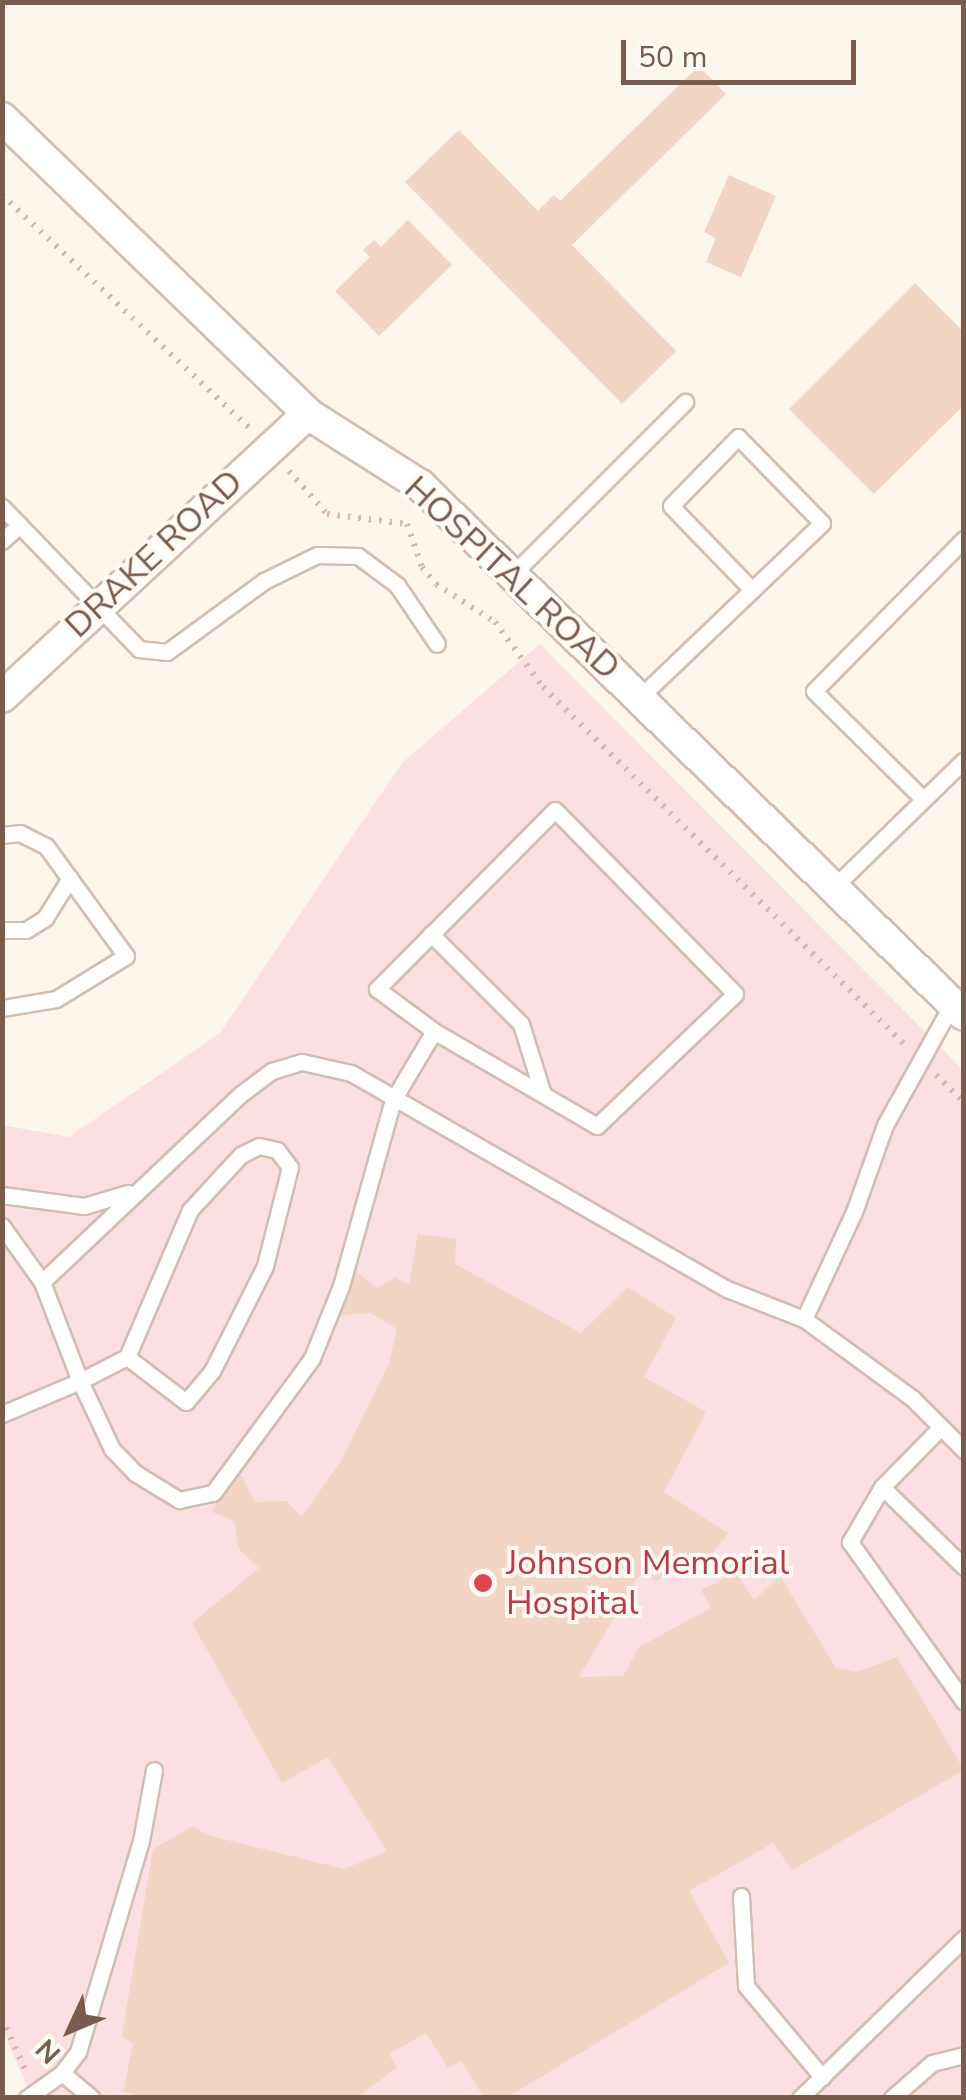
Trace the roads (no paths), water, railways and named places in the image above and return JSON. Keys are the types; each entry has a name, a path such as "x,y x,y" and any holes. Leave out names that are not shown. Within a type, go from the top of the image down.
{"street":[{"name":"HOSPITAL ROAD","path":"2,118 308,414 420,485 958,1010"},
{"name":"DRAKE ROAD","path":"2,697 270,445 308,414"}],"lane":[{"path":"512,575 685,402"},
{"path":"638,698 752,590 822,523 738,437 670,506 752,590"},
{"path":"2,507 139,649 168,652 264,581 317,555 358,556 397,585 438,644"},
{"path":"2,542 20,524"},
{"path":"923,800 814,691 964,539"},
{"path":"832,888 964,760"},
{"path":"555,810 735,994 597,1126 434,1031 377,989 555,810"},
{"path":"2,835 20,834 46,846 126,956 56,999 2,1008"},
{"path":"2,930 26,930 46,918 70,878"},
{"path":"431,934 521,1024 543,1094"},
{"path":"804,1319 918,1059 958,1010"},
{"path":"2,1226 42,1282 80,1381 112,1448 135,1474 179,1500 196,1502 213,1493 312,1358 341,1286 394,1100 434,1031"},
{"path":"42,1282 140,1186 272,1070 302,1062 351,1073 727,1290 804,1319 941,1427 964,1450"},
{"path":"2,1414 128,1357 190,1210 241,1155 259,1146 277,1150 290,1167 266,1266 212,1371 186,1402 128,1357"},
{"path":"2,1195 84,1206 140,1186"},
{"path":"941,1427 882,1488 850,1542 964,1702"},
{"path":"882,1488 964,1567"},
{"path":"27,2098 62,2073 78,2052 110,1955 154,1770"},
{"path":"741,1896 746,1986 822,2076"},
{"path":"800,2098 964,1938"},
{"path":"892,2098 932,2063 964,2054"},
{"path":"62,2073 92,2098"}],"place":[{"name":"Johnson Memorial Hospital","path":"483,1583"}]}
